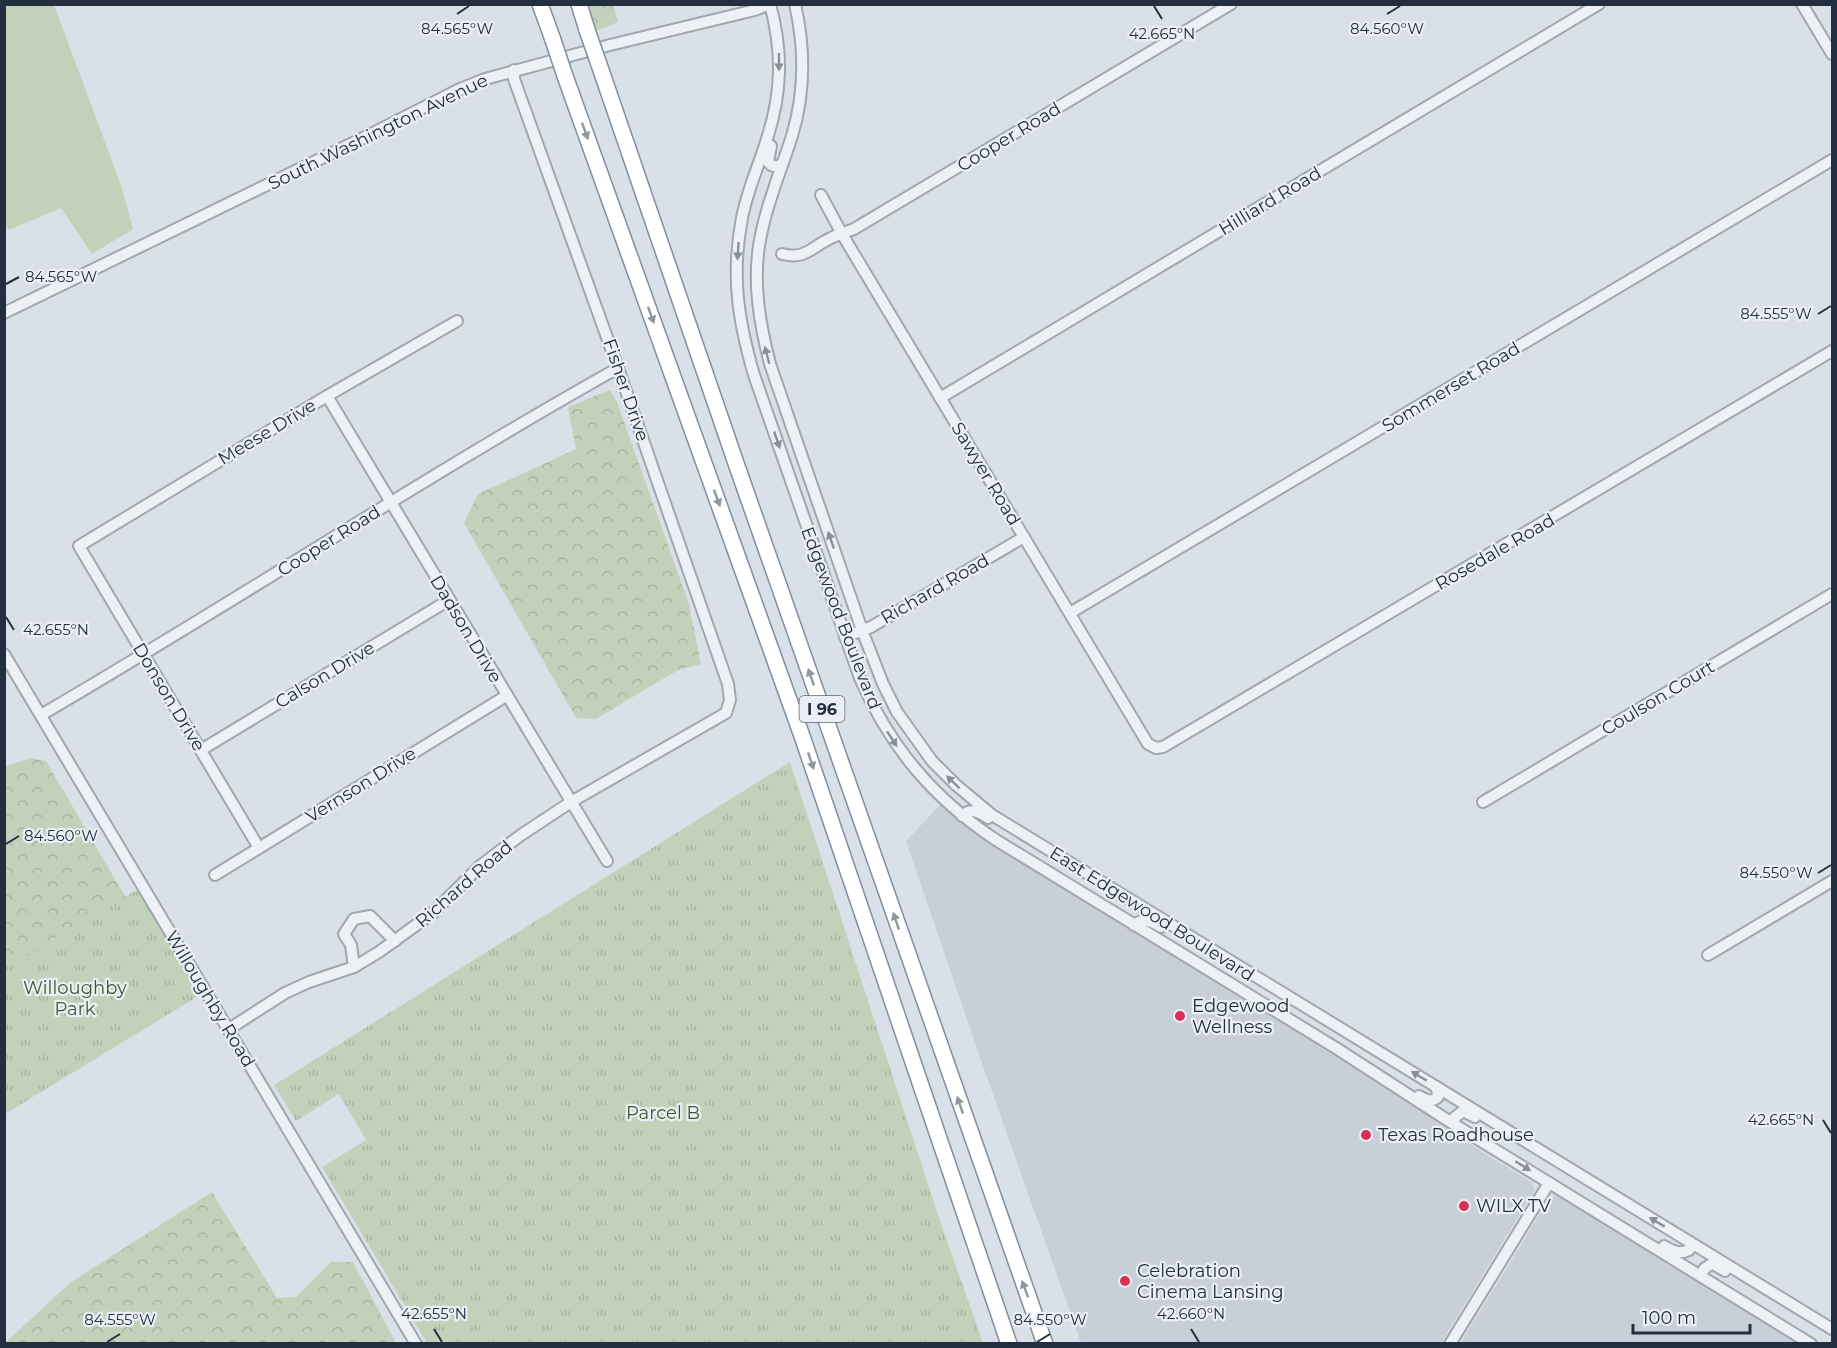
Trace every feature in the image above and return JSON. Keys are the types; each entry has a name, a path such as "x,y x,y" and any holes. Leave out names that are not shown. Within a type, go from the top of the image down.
{"highway":[{"name":"I 96","path":"540,4 802,736 1009,1344"},
{"name":"I 96","path":"579,4 742,480 1045,1344"}],"street":[{"name":"South Washington Avenue","path":"4,313 458,90 485,79 755,10 770,4"},
{"name":"Edgewood Boulevard","path":"770,4 778,36 780,58 777,105 742,216 736,274 738,308 743,337 754,375 845,637 870,701 895,745 933,790 962,816 996,840 1336,1048 1455,1125"},
{"name":"East Edgewood Boulevard","path":"795,4 800,32 802,87 795,124 771,194 759,246 756,275 762,334 770,364 862,630 883,684 897,712 932,761 992,815 1833,1329"},
{"name":"Cooper Road","path":"782,254 794,257 806,253 830,238 854,229 1232,4"},
{"name":"Hilliard Road","path":"940,398 1599,4"},
{"path":"1802,4 1832,51"},
{"name":"Fisher Drive","path":"514,70 514,79 728,684 730,700 726,713"},
{"path":"777,105 779,118 768,162 777,166 782,164"},
{"name":"Sommerset Road","path":"1070,613 1833,160"},
{"name":"Sawyer Road","path":"821,195 842,234 1148,744 1156,748"},
{"name":"Meese Drive","path":"79,546 327,396 457,321"},
{"name":"Rosedale Road","path":"1156,748 1163,747 1833,351"},
{"name":"Cooper Road","path":"41,715 144,655 536,414 618,368"},
{"name":"Dadson Drive","path":"327,396 607,861"},
{"name":"Richard Road","path":"845,637 871,627 1024,537"},
{"name":"Donson Drive","path":"79,546 259,848"},
{"name":"Coulson Court","path":"1483,802 1833,594"},
{"name":"Calson Drive","path":"201,750 449,600"},
{"name":"Willoughby Road","path":"4,654 416,1344"},
{"name":"Vernson Drive","path":"215,875 506,696"},
{"name":"Richard Road","path":"229,1029 285,993 316,979 354,967 395,941 434,912 480,866 521,835 571,802 726,713"},
{"path":"962,816 967,811 980,813 1020,841 1035,842"},
{"path":"1030,861 1040,860 1084,887 1090,887 1097,879"},
{"path":"1708,955 1833,881"},
{"path":"354,967 351,945 344,934 354,918 370,916 395,941"},
{"path":"1134,925 1146,919 1196,949 1210,949"},
{"path":"1336,1048 1349,1042 1384,1063 1398,1063"},
{"path":"1379,1077 1394,1080 1430,1101 1438,1097 1437,1087"},
{"path":"1546,1153 1531,1152 1463,1111 1455,1118 1455,1125 1811,1344"},
{"path":"1450,1344 1549,1183"},
{"path":"1585,1205 1599,1206 1673,1251 1680,1253 1689,1250 1690,1242"},
{"path":"1701,1276 1707,1266 1715,1265 1766,1296 1779,1297"}],"shaded area":[{"path":"941,804 964,824 999,848 1338,1056 1427,1113 1452,1133 1531,1182 1534,1187 1533,1193 1441,1343 1081,1343 906,841"},
{"path":"1557,1194 1803,1344 1460,1344 1549,1199"}],"green space":[{"path":"5,4 54,5 121,185 133,229 92,254 61,208 9,230 5,223"},
{"path":"587,5 613,5 618,22 596,31"},
{"path":"610,390 617,402 689,604 701,664 678,670 596,719 576,718 464,523 478,494 576,449 568,407"},
{"path":"30,758 46,761 164,963 4,1071 4,767"},
{"name":"Parcel B","path":"790,762 938,1215 983,1343 427,1343 322,1167 366,1140 339,1094 296,1121 274,1085"},
{"name":"Willoughby Park","path":"142,887 205,992 5,1114 5,968"},
{"path":"212,1192 277,1298 296,1297 331,1262 353,1262 396,1343 5,1343 71,1282"}],"place":[{"name":"Edgewood Wellness","path":"1180,1016"},
{"name":"Texas Roadhouse","path":"1366,1135"},
{"name":"WILX TV","path":"1464,1206"},
{"name":"Celebration Cinema Lansing","path":"1125,1281"}]}
